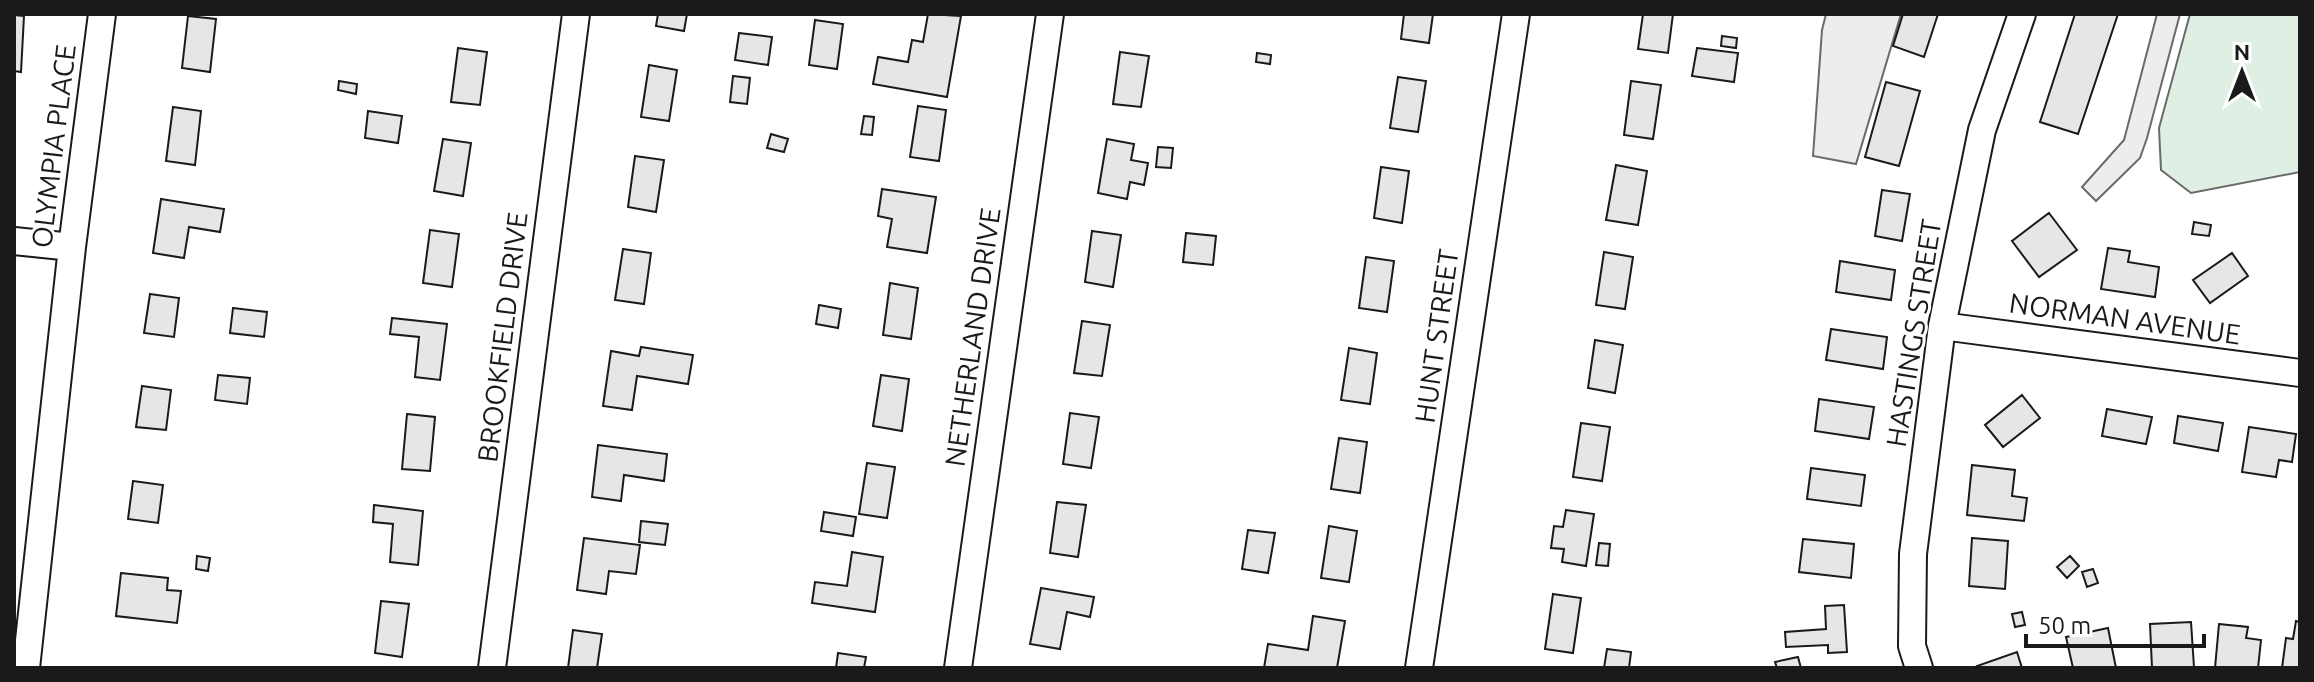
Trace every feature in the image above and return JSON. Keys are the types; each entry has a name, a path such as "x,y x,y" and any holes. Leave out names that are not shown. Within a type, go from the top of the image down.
{"street":[{"name":"OLYMPIA PLACE","path":"26,668 22,626 102,14"},
{"name":"BROOKFIELD DRIVE","path":"492,668 576,14"},
{"name":"NETHERLAND DRIVE","path":"958,668 1050,14"},
{"name":"HUNT STREET","path":"1419,668 1516,14"},
{"name":"HASTINGS STREET","path":"1919,668 1912,646 1913,554 1942,326 1982,130 2022,14"},
{"path":"14,241 72,247"},
{"name":"NORMAN AVENUE","path":"1942,326 2299,369"}],"green space":[{"path":"2190,14 2300,14 2300,172 2191,193 2161,170 2159,128"}],"shaded area":[{"path":"1826,14 1901,14 1856,164 1813,156 1822,30"},
{"path":"2157,14 2180,14 2147,138 2140,158 2096,201 2082,187 2124,140"}],"building":[{"path":"658,14 687,14 684,31 656,26"},
{"path":"928,14 961,16 947,97 873,84 878,57 908,62 912,40 923,42"},
{"path":"1404,14 1433,14 1429,43 1401,39"},
{"path":"1643,14 1673,14 1668,53 1638,49"},
{"path":"1903,14 1938,14 1924,57 1893,46"},
{"path":"2075,14 2118,14 2078,134 2040,122"},
{"path":"14,15 24,16 21,72 14,71"},
{"path":"188,16 216,19 210,72 182,68"},
{"path":"815,20 843,24 837,69 809,65"},
{"path":"739,33 772,37 768,65 735,60"},
{"path":"1722,36 1737,38 1736,48 1721,46"},
{"path":"458,48 487,52 480,105 451,102"},
{"path":"1697,48 1738,53 1734,82 1692,76"},
{"path":"1120,52 1149,56 1141,107 1113,104"},
{"path":"1257,53 1271,55 1270,64 1256,62"},
{"path":"649,65 677,70 669,121 641,117"},
{"path":"733,76 750,78 747,104 730,102"},
{"path":"1398,77 1426,81 1418,132 1390,128"},
{"path":"339,81 357,84 356,94 338,90"},
{"path":"1631,81 1661,85 1653,139 1624,135"},
{"path":"1886,82 1920,91 1899,166 1865,157"},
{"path":"918,106 946,110 939,161 910,157"},
{"path":"173,107 201,111 195,165 166,161"},
{"path":"368,111 402,116 398,143 365,138"},
{"path":"864,116 874,117 872,135 861,134"},
{"path":"771,134 788,139 784,152 767,148"},
{"path":"443,139 471,143 463,196 434,191"},
{"path":"1107,139 1134,144 1131,160 1148,163 1144,185 1130,182 1127,199 1098,193"},
{"path":"1158,147 1173,148 1171,168 1156,167"},
{"path":"635,156 664,160 656,212 628,207"},
{"path":"1616,165 1647,171 1638,225 1606,220"},
{"path":"1381,167 1409,171 1402,223 1374,218"},
{"path":"882,189 936,197 927,253 887,247 892,219 878,216"},
{"path":"1882,190 1910,194 1902,241 1875,236"},
{"path":"161,199 224,209 220,232 189,227 184,258 153,253"},
{"path":"2049,213 2077,250 2039,277 2012,241"},
{"path":"2194,222 2211,225 2209,236 2192,234"},
{"path":"430,230 459,234 452,287 423,283"},
{"path":"1092,231 1121,235 1113,287 1085,282"},
{"path":"1186,233 1216,236 1213,265 1183,262"},
{"path":"2108,248 2130,251 2128,262 2159,267 2155,297 2101,289"},
{"path":"623,249 651,253 644,304 615,300"},
{"path":"1604,252 1633,257 1625,309 1596,305"},
{"path":"2232,253 2248,276 2210,303 2193,280"},
{"path":"1366,257 1394,261 1387,312 1359,308"},
{"path":"1840,261 1895,270 1891,300 1836,292"},
{"path":"890,283 918,288 911,339 883,335"},
{"path":"150,294 179,298 174,337 144,333"},
{"path":"819,305 841,309 838,328 816,324"},
{"path":"233,308 267,312 264,337 230,333"},
{"path":"392,318 447,324 440,380 415,377 419,337 390,334"},
{"path":"1082,321 1110,325 1102,376 1074,373"},
{"path":"1831,329 1887,337 1883,369 1826,360"},
{"path":"1595,340 1623,345 1615,393 1588,388"},
{"path":"641,347 693,355 688,384 637,376 632,410 603,406 611,351 639,356"},
{"path":"1349,348 1377,353 1370,404 1341,400"},
{"path":"218,375 250,378 247,404 215,400"},
{"path":"881,375 909,379 902,431 873,426"},
{"path":"142,386 171,390 166,430 136,427"},
{"path":"2022,395 2040,418 2003,447 1985,425"},
{"path":"1819,399 1874,407 1869,439 1815,431"},
{"path":"2107,409 2152,417 2146,444 2102,436"},
{"path":"1070,413 1099,417 1091,468 1063,464"},
{"path":"407,414 435,417 430,471 402,469"},
{"path":"2178,416 2223,423 2218,451 2174,443"},
{"path":"1581,423 1610,427 1602,481 1573,477"},
{"path":"2249,427 2296,434 2292,462 2279,460 2276,477 2242,472"},
{"path":"1339,438 1367,442 1360,493 1331,489"},
{"path":"598,445 667,454 664,481 624,475 621,501 592,497"},
{"path":"867,463 895,467 887,518 859,514"},
{"path":"1972,465 2015,470 2012,496 2027,498 2024,521 1967,515"},
{"path":"1811,468 1865,475 1861,506 1807,499"},
{"path":"133,481 163,485 158,523 128,519"},
{"path":"1057,502 1086,505 1078,557 1050,553"},
{"path":"374,505 423,511 418,565 390,562 393,524 373,522"},
{"path":"1566,510 1594,514 1586,566 1562,562 1564,549 1551,548 1554,526 1563,527"},
{"path":"824,512 856,517 853,536 821,531"},
{"path":"641,521 668,524 665,545 639,542"},
{"path":"1329,526 1357,531 1349,582 1321,578"},
{"path":"1248,530 1275,533 1268,573 1242,569"},
{"path":"584,538 640,545 636,574 609,571 606,594 577,590"},
{"path":"1972,538 2008,541 2005,589 1969,586"},
{"path":"1803,539 1854,544 1851,578 1799,572"},
{"path":"1599,543 1610,544 1608,566 1596,565"},
{"path":"852,552 883,557 875,612 812,603 815,582 847,586"},
{"path":"197,556 210,558 208,571 196,569"},
{"path":"2070,556 2079,566 2067,578 2057,567"},
{"path":"2093,569 2098,583 2087,587 2082,572"},
{"path":"121,573 168,578 167,590 181,591 177,623 116,616"},
{"path":"1041,588 1094,597 1090,617 1067,612 1060,649 1030,644"},
{"path":"1553,594 1581,598 1573,653 1545,649"},
{"path":"381,601 409,604 402,657 375,653"},
{"path":"1844,605 1847,652 1828,653 1828,645 1786,647 1785,632 1826,629 1825,606"},
{"path":"2022,612 2025,625 2015,627 2012,614"},
{"path":"1313,616 1345,621 1337,668 1264,668 1268,644 1308,650"},
{"path":"2296,621 2300,622 2300,668 2282,668 2286,638 2293,639"},
{"path":"2191,622 2194,667 2152,668 2150,624"},
{"path":"2219,624 2248,627 2246,638 2261,640 2258,668 2215,668"},
{"path":"2108,628 2116,668 2073,668 2066,637"},
{"path":"573,630 602,634 597,668 568,668"},
{"path":"1607,649 1631,652 1629,668 1604,668"},
{"path":"2017,652 2022,668 1977,666"},
{"path":"838,653 866,657 864,668 836,668"},
{"path":"1798,657 1801,668 1777,668 1775,662"}]}
